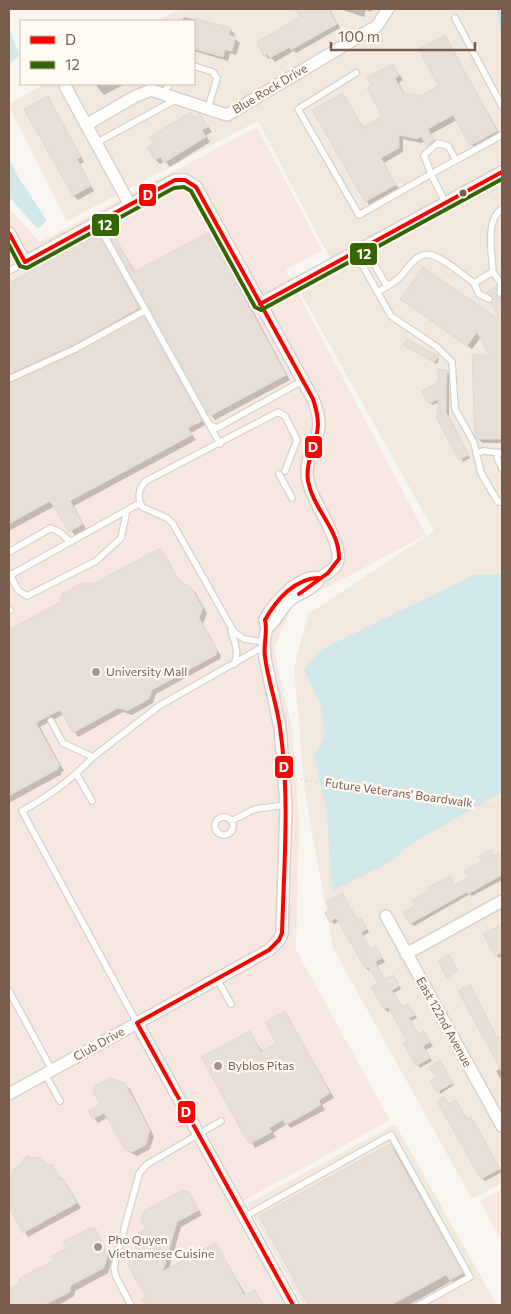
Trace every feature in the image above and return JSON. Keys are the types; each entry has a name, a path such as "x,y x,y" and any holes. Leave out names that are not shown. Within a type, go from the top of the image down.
{"street":[{"name":"Blue Rock Drive","path":"86,125 134,97 151,90 167,89 177,99 226,115 377,26 388,9"},
{"path":"65,86 130,205"},
{"path":"260,304 502,172"},
{"name":"Club Drive","path":"9,1094 269,950 279,940 283,925 286,805 280,728 264,644 267,628 265,620 278,599 310,578 318,578 336,567 340,555 337,544 313,498 308,482 307,465 318,434 319,424 316,407 193,184 185,180 176,180 25,262"},
{"path":"9,233 25,262"},
{"path":"406,954 502,901"},
{"name":"East 122nd Avenue","path":"386,916 502,1126"},
{"path":"137,1023 293,1305"}],"lane":[{"path":"455,18 502,106"},
{"path":"195,66 213,72 217,78 208,108"},
{"path":"356,73 298,109 359,215 502,135"},
{"path":"96,143 177,99"},
{"path":"446,204 431,174 424,154 438,143 448,146 456,160"},
{"path":"500,293 501,284 493,272 491,234 495,215 502,209"},
{"path":"97,223 220,444"},
{"path":"359,249 387,286"},
{"path":"359,249 377,292 391,316 436,347 452,362 455,409 474,444 481,472 498,502 502,502"},
{"path":"377,292 400,277 415,260 428,254 444,262 474,283 480,294 489,298"},
{"path":"9,271 25,262"},
{"path":"474,283 493,272"},
{"path":"9,379 75,350 146,310"},
{"path":"204,419 212,427 217,428 302,381"},
{"path":"234,665 237,659 236,648 230,628 173,524 166,518 146,509 140,503 139,490 146,481 220,444 275,413 281,412 297,440 282,473 292,498"},
{"path":"476,454 483,451 500,452 497,458 502,469"},
{"path":"128,510 122,538 96,561 80,571 28,596 18,590 9,575 140,503"},
{"path":"9,552 52,528 61,533 70,542"},
{"path":"230,628 244,639 264,644"},
{"path":"137,1023 22,812 77,775 93,757 159,706 234,665 264,644"},
{"path":"51,721 63,744 93,757"},
{"path":"77,775 92,801"},
{"path":"230,821 254,809 286,805"},
{"path":"217,979 230,1004"},
{"path":"9,991 49,1072 60,1101"},
{"path":"131,1305 116,1277 114,1267 139,1174 146,1165 221,1121"},
{"path":"244,1216 391,1134 470,1277 419,1305"}],"path":[{"name":"Future Veterans' Boardwalk","path":"296,779 502,808"}],"shaded area":[{"path":"180,9 502,9 502,1183 472,1199 333,948 305,793 294,667 308,614 434,531 301,294 337,272 258,121 67,221 9,106 9,104 42,85 195,85 195,20 159,20"},
{"path":"257,127 322,250 286,270 426,535 292,606 274,648 293,733 299,824 296,950 390,1120 231,1208 285,1305 9,1305 9,208 40,242"},
{"path":"395,1124 497,1305 303,1305 247,1204"},
{"path":"502,1189 502,1242 480,1201"}],"water":[{"path":"497,9 502,9 502,35 500,35"},
{"path":"9,28 19,55 9,65"},
{"path":"9,158 17,175 47,221 38,229 9,197"},
{"path":"502,574 502,792 406,847 396,859 332,891 327,814 314,756 325,736 321,706 304,669 322,649 474,575"}],"building":[{"path":"295,9 329,9 337,24 291,50 290,47 270,58 267,54 264,56 257,42 300,17"},
{"path":"194,18 231,28 229,35 236,37 232,51 225,50 223,57 195,49"},
{"path":"445,35 497,131 470,146 453,115 428,129 434,140 427,146 421,137 416,139 399,135 399,148 381,158 396,185 365,202 312,110 343,93 363,128 382,117 367,88 371,86 367,77 393,64 399,76 395,78 403,93 421,96 438,86 419,49"},
{"path":"48,96 81,157 77,159 91,186 73,196 24,109"},
{"path":"190,112 194,118 200,114 208,127 202,130 206,137 164,163 161,157 155,160 147,148 153,144 149,138"},
{"path":"110,228 134,272 209,232 286,375 210,416 106,230"},
{"path":"98,234 139,308 73,345 9,374 9,283"},
{"path":"423,267 500,320 491,303 493,297 486,292 496,287 496,295 502,297 502,439 477,439 475,436 472,355 489,355 477,332 467,346 400,299"},
{"path":"144,317 202,421 188,428 192,435 70,501 83,524 69,532 50,501 9,524 9,384 77,353"},
{"path":"407,339 438,356 435,362 403,345"},
{"path":"438,369 447,370 446,412 469,455 459,460 437,419 438,399 429,404 422,391 438,382"},
{"name":"University Mall","path":"158,549 162,550 180,582 190,586 203,608 199,618 217,650 216,655 152,690 149,699 127,711 118,708 73,733 60,710 36,723 60,766 58,769 9,796 9,630 60,602 62,594 84,582 93,584"},
{"path":"491,850 494,856 502,851 502,875 410,924 403,912 415,906 412,900 430,890 428,887 450,876 455,885 468,878 464,871 482,861 479,856"},
{"path":"342,893 358,920 361,918 367,929 361,933 371,950 376,947 382,958 375,962 385,979 393,975 399,986 392,990 402,1007 408,1004 415,1015 409,1018 418,1034 424,1031 430,1042 423,1046 430,1058 416,1066 403,1043 407,1041 388,1007 384,1009 371,987 378,983 368,967 365,968 336,918 330,922 325,913 330,910 326,902"},
{"path":"502,924 502,952 495,956 483,934"},
{"path":"449,954 458,971 447,978 438,961"},
{"path":"470,984 497,1038 499,1036 502,1041 502,1072 458,991"},
{"path":"285,1011 330,1093 319,1100 321,1105 286,1125 283,1120 269,1128 272,1132 249,1144 201,1057 250,1031 261,1052 276,1043 265,1022"},
{"path":"440,1060 453,1083 437,1092 430,1081 436,1078 429,1067"},
{"path":"110,1078 125,1083 150,1130 146,1145 132,1152 125,1150 104,1113 93,1119 88,1111 100,1104 93,1092 94,1086"},
{"path":"444,1097 449,1104 456,1100 467,1119 471,1117 500,1169 481,1179 437,1101"},
{"path":"390,1144 463,1273 450,1280 446,1275 391,1305 308,1305 259,1216"},
{"path":"29,1156 30,1158 40,1157 49,1165 52,1164 60,1179 63,1178 77,1203 23,1233 9,1208 9,1172 23,1163 22,1160"},
{"path":"183,1190 189,1192 199,1210 177,1222 163,1271 216,1242 244,1295 255,1290 263,1305 145,1305 142,1300 146,1297 128,1266 131,1257 139,1252 134,1243 137,1234 146,1229 141,1220 144,1211"},
{"path":"89,1228 95,1228 108,1254 104,1268 70,1286 70,1292 45,1305 9,1305 9,1289 20,1283 18,1279 54,1260 53,1256 67,1248 63,1242"}],"transit line":[{"name":"D","path":"260,304 502,172"},
{"name":"12","path":"9,245 20,266 27,268 174,188 184,187 191,191 255,307 261,310 502,179"},
{"name":"D","path":"9,233 25,262 175,180 185,180 196,187 313,399 316,409 318,425 308,467 308,481 315,501 335,539 339,559 328,573 299,594"},
{"name":"D","path":"293,1305 137,1023 269,950 279,940 282,933 286,830 285,779 279,719 265,657 265,620 275,605 294,586 310,579 319,578"}],"place":[{"name":"University Mall","path":"96,672"},
{"name":"Byblos Pitas","path":"218,1066"},
{"name":"Pho Quyen Vietnamese Cuisine","path":"98,1247"}]}
